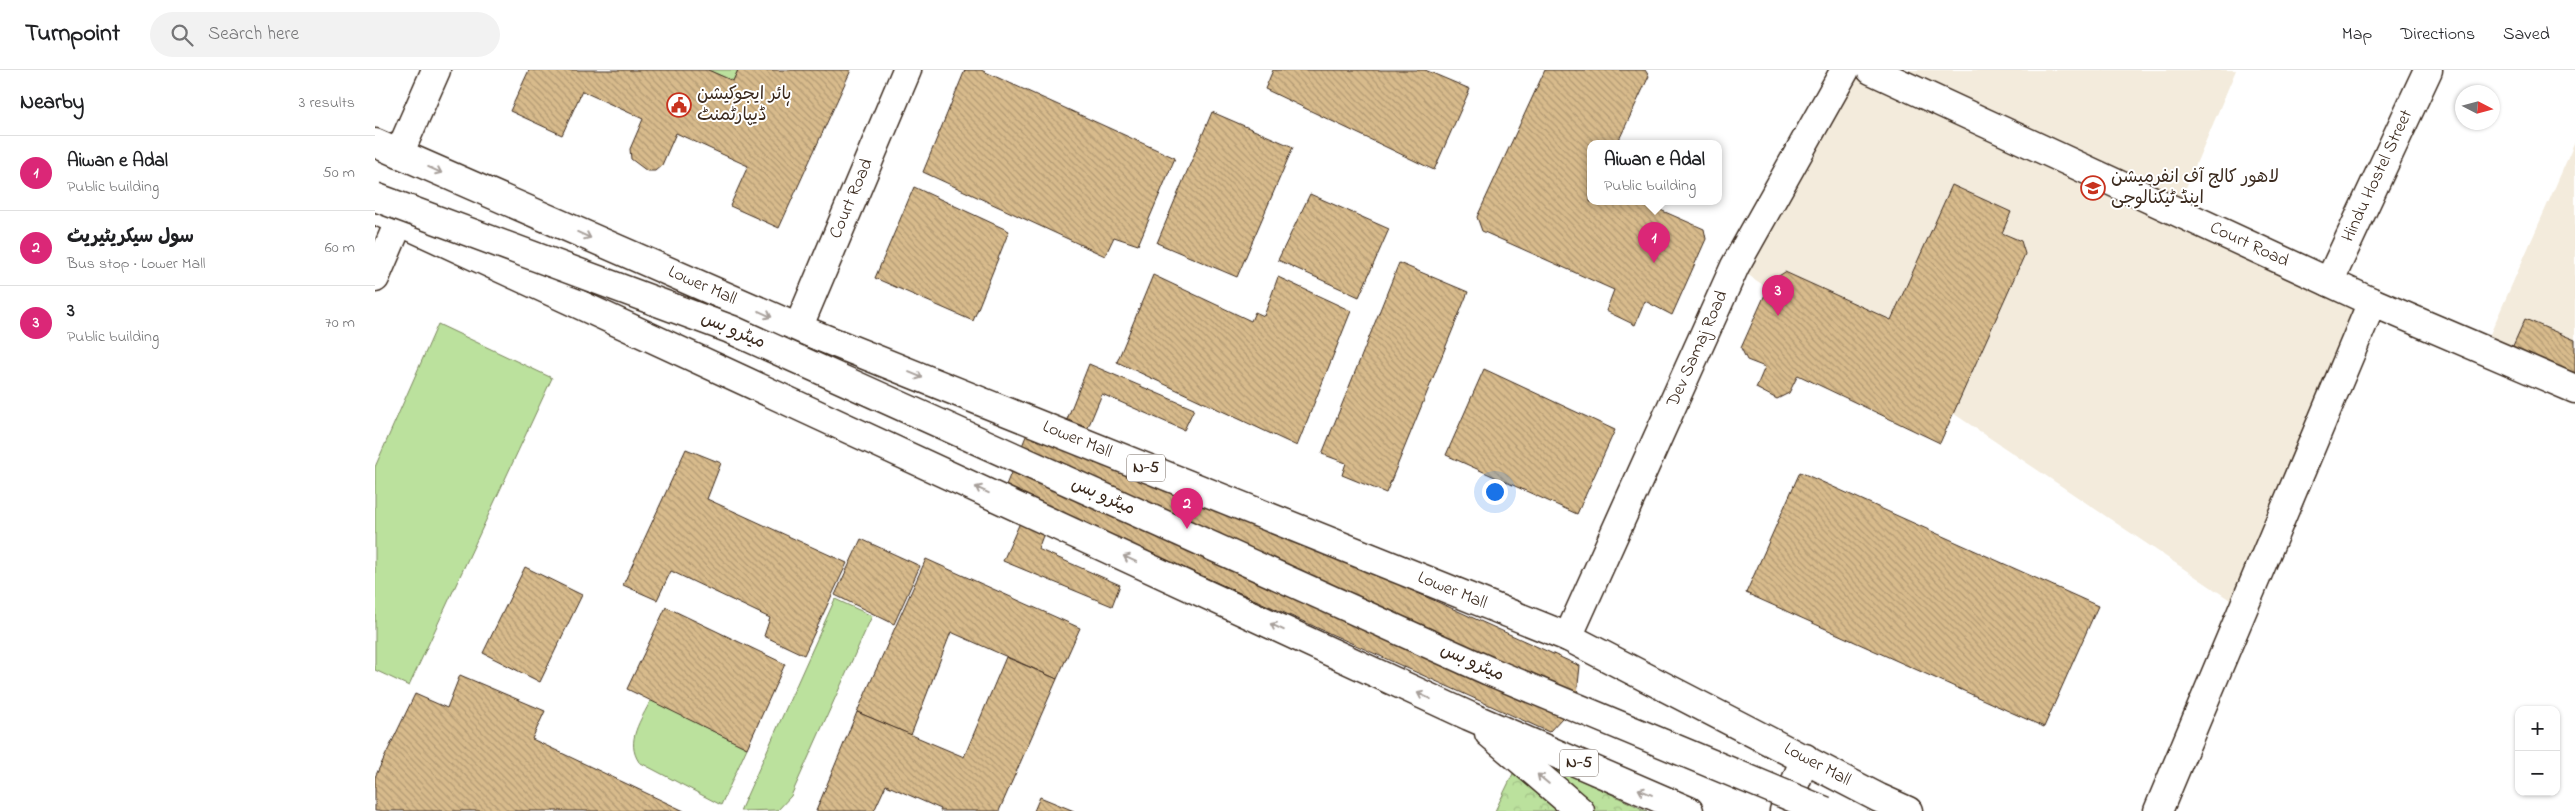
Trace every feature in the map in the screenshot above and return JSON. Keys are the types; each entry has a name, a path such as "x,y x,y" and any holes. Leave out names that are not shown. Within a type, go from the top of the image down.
{"main road":[{"path":"399,154 436,70"},
{"name":"Court Road","path":"798,328 907,70"},
{"name":"Dev Samaj Road","path":"1569,638 1735,266 1845,70"},
{"name":"Court Road","path":"1871,70 2372,302 2575,389"},
{"name":"Hindu Hostel Street","path":"2329,282 2428,70"},
{"name":"Lower Mall","path":"375,143 798,328 1569,638 1805,758 1865,802 1909,811"},
{"name":"میٹرو بس","path":"375,197 730,329 1481,667 1825,811"},
{"name":"N-5","path":"375,210 1469,716 1689,811"},
{"path":"375,278 399,222"},
{"path":"2158,811 2372,302"},
{"path":"1469,716 1580,811"},
{"path":"1784,811 1805,758"}],"shaded area":[{"path":"1845,70 2236,70 2176,211 2372,302 2242,608 1735,266"},
{"path":"2575,142 2575,389 2483,350"}],"green space":[{"path":"708,70 738,70 733,81"},
{"path":"438,324 552,378 409,686 375,670 375,467"},
{"path":"835,599 872,616 791,796 778,810 740,811"},
{"path":"651,700 747,748 721,805 639,762 635,754 634,738 639,723"},
{"path":"1523,753 1647,811 1495,811"}],"building":[{"path":"529,70 708,70 733,81 738,70 851,70 779,228 730,206 748,166 676,133 662,165 655,171 647,171 631,159 630,149 643,119 582,91 562,135 510,111"},
{"path":"965,70 981,70 1175,158 1138,245 1114,237 1105,256 923,172"},
{"path":"1273,70 1425,70 1470,89 1434,170 1265,89"},
{"path":"1545,70 1645,70 1649,76 1619,140 1587,140 1587,205 1649,205 1704,229 1706,239 1672,315 1645,301 1635,325 1606,311 1614,290 1482,231 1477,217"},
{"path":"1212,112 1293,147 1237,277 1157,243"},
{"path":"1952,185 2011,212 2002,233 2021,241 2025,254 1940,443 1798,375 1789,393 1777,399 1756,388 1765,367 1747,360 1741,348 1771,281 1785,272 1891,320"},
{"path":"914,187 1009,231 973,321 875,278"},
{"path":"1310,194 1389,229 1359,297 1278,260"},
{"path":"1399,263 1468,292 1386,493 1342,475 1346,463 1322,454"},
{"path":"1153,275 1251,321 1255,312 1264,316 1278,277 1351,311 1297,446 1117,362"},
{"path":"2525,319 2575,340 2575,374 2512,348"},
{"path":"1089,364 1194,409 1184,430 1102,394 1082,442 1580,666 1576,703 1549,732 1053,509 1038,549 1120,585 1112,606 1003,561 1030,500 1004,490 1033,419 1062,432"},
{"path":"1484,369 1615,430 1577,514 1446,455"},
{"path":"686,449 721,463 707,499 847,563 804,655 764,636 770,618 671,571 657,600 623,585"},
{"path":"1800,472 2098,606 2044,727 1746,593"},
{"path":"861,539 920,566 894,624 835,595"},
{"path":"926,559 1080,628 1057,679 951,632 911,735 857,712"},
{"path":"525,567 582,595 540,682 483,653"},
{"path":"666,607 785,664 747,748 627,689"},
{"path":"1006,657 1057,679 999,811 940,811 941,809 886,785 874,811 816,811 857,712 964,757"},
{"path":"460,675 545,711 532,739 684,811 375,811 375,777 415,694 447,708"},
{"path":"1040,797 1074,811 1034,811"}],"place":[{"name":"ہائر ایجوکیشن ڈیپارٹمنٹ","path":"679,105"},
{"name":"لاھور کالج آف انفرمیشن اینڈ ٹیکنالوجی","path":"2093,188"},
{"name":"Aiwan e Adal","path":"1654,263"},
{"name":"3","path":"1778,316"},
{"name":"سول سیکریٹیریٹ","path":"1187,529"}]}
